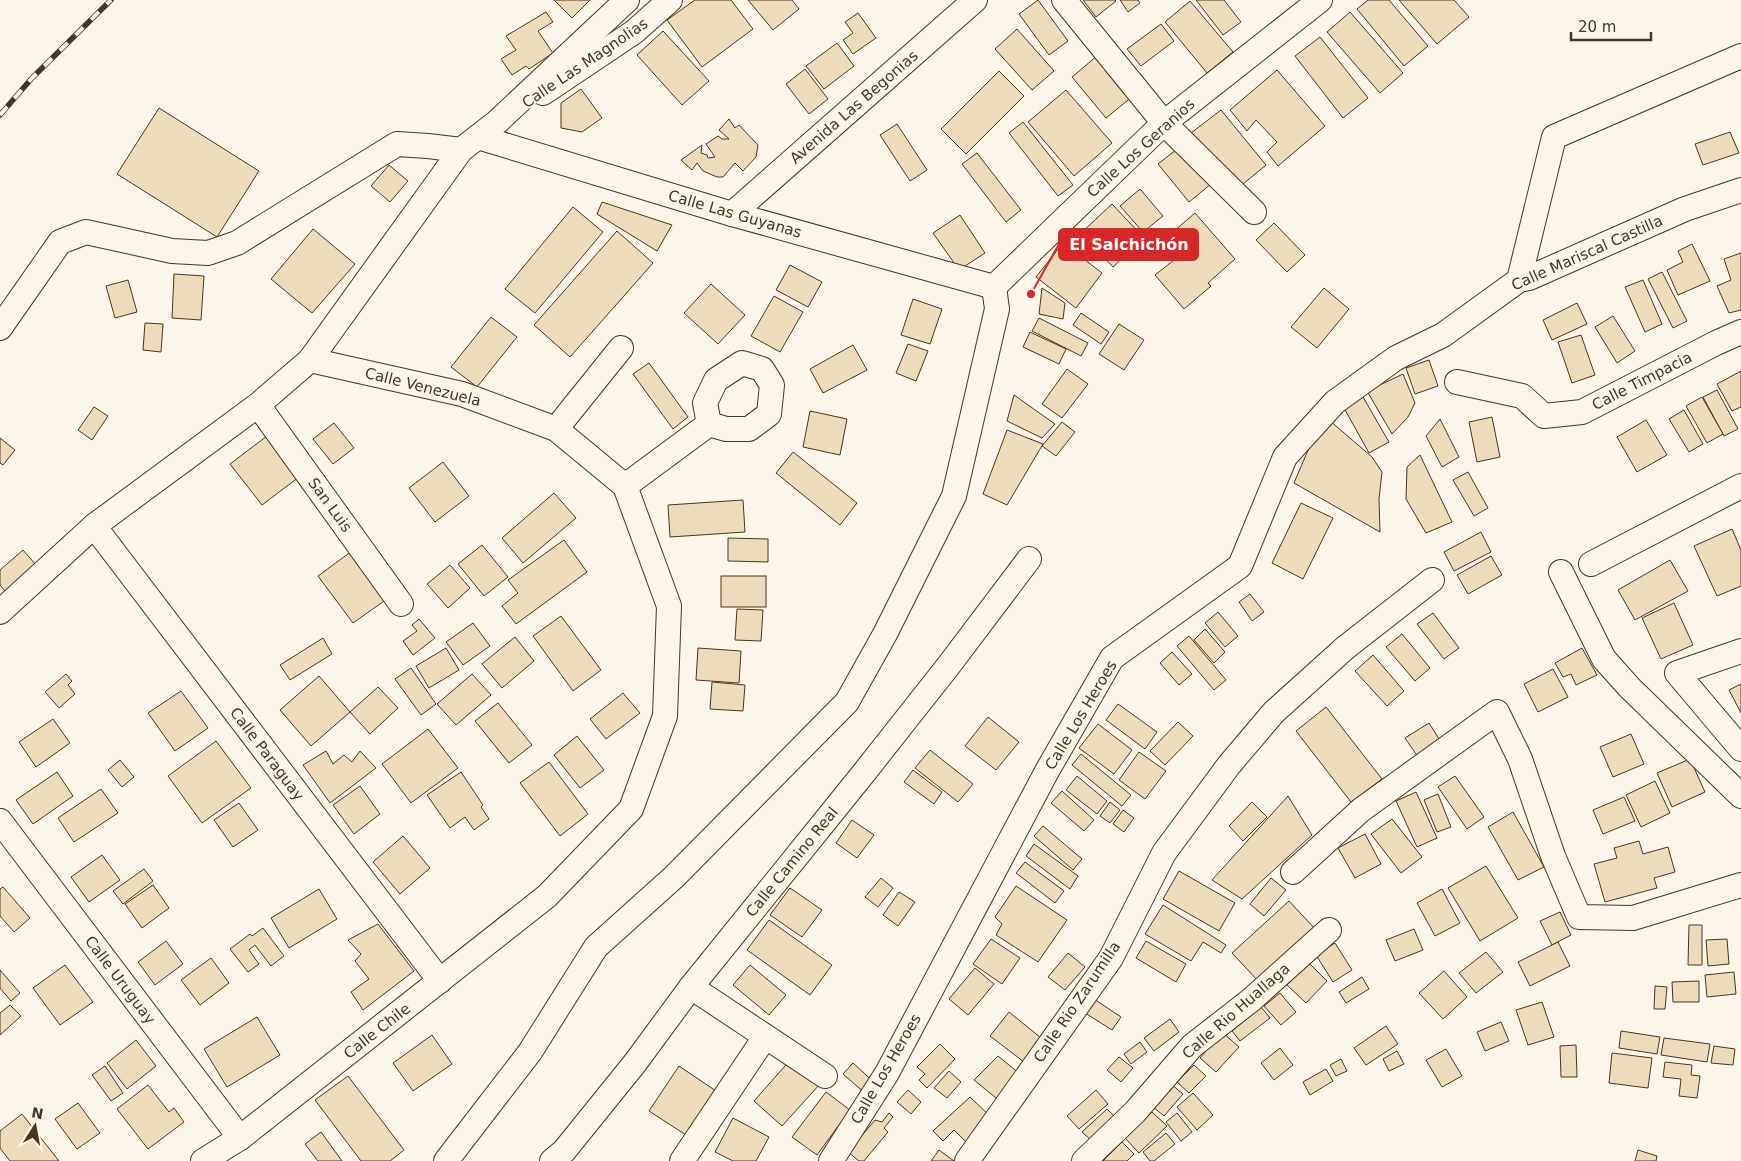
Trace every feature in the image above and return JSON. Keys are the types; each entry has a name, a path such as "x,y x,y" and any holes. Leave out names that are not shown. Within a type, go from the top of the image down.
{"street":[{"path":"0,612 94,526 258,405 310,360 469,144 497,122 627,0"},
{"name":"Calle Las Magnolias","path":"497,122 576,72 634,32 670,0"},
{"name":"Avenida Las Begonias","path":"732,214 975,0"},
{"path":"1064,0 1164,123 1254,212"},
{"name":"Calle Los Geranios","path":"994,287 1164,123 1320,0"},
{"path":"1519,280 1554,137 1741,56"},
{"name":"Calle Las Guyanas","path":"0,328 50,253 60,242 86,232 172,251 208,253 237,243 397,144 428,146 469,144 732,214 994,287"},
{"name":"Calle Mariscal Castilla","path":"1443,335 1519,280 1529,278 1685,209 1741,190"},
{"path":"446,1161 530,1052 596,946 674,877 847,702 885,634 954,496 997,310 994,287"},
{"name":"Calle Timpacia","path":"1457,382 1522,396 1544,416 1582,412 1741,332"},
{"name":"Calle Los Heroes","path":"831,1161 887,1073 1047,771 1112,658 1240,566 1286,457 1335,402 1396,358 1443,335"},
{"path":"556,429 621,348"},
{"name":"Calle Venezuela","path":"310,360 462,394 556,429 625,486"},
{"name":"San Luis","path":"258,405 401,604"},
{"path":"625,486 709,424"},
{"name":"Calle Chile","path":"203,1161 240,1138 547,896 632,808 665,716 669,606 625,486"},
{"path":"1591,564 1741,486"},
{"name":"Calle Paraguay","path":"94,526 440,981"},
{"name":"Calle Camino Real","path":"558,1158 635,1063 691,986 876,759 1029,559"},
{"path":"1560,572 1604,659 1629,687 1741,796"},
{"name":"Calle Rio Zarumilla","path":"967,1161 1111,958 1164,853 1229,764 1281,706 1345,648 1432,580"},
{"path":"1741,651 1677,673 1741,750"},
{"path":"1292,872 1361,810 1497,712 1520,759 1553,856 1579,917 1633,918 1741,885"},
{"name":"Calle Uruguay","path":"0,822 240,1138"},
{"name":"Calle Rio Huallaga","path":"1084,1161 1135,1112 1192,1046 1251,1000 1329,930"},
{"path":"691,986 825,1076"},
{"path":"682,1161 765,1037"}],"building":[{"path":"554,0 590,0 572,18"},
{"path":"695,0 731,0 753,29 702,67 667,20"},
{"path":"748,0 792,0 799,9 773,30"},
{"path":"1038,0 1068,41 1049,55 1019,14"},
{"path":"1083,0 1115,0 1116,1 1096,17"},
{"path":"1120,0 1138,0 1140,3 1128,12"},
{"path":"1196,0 1224,0 1241,22 1223,35"},
{"path":"1368,0 1389,0 1428,46 1404,66 1357,9"},
{"path":"1399,0 1454,0 1469,17 1437,44"},
{"path":"1190,1 1233,52 1207,73 1165,22"},
{"path":"546,12 553,22 538,31 553,53 529,69 526,66 512,75 501,59 516,50 506,36"},
{"path":"1350,12 1403,73 1380,93 1327,32"},
{"path":"858,13 876,38 853,54 843,40 853,33 845,22"},
{"path":"1161,24 1174,41 1141,66 1127,49"},
{"path":"1017,29 1054,71 1032,90 995,49"},
{"path":"663,31 709,81 682,105 637,55"},
{"path":"1320,37 1368,98 1343,118 1295,56"},
{"path":"837,43 854,66 824,89 806,66"},
{"path":"1098,55 1133,96 1106,118 1072,77"},
{"path":"805,69 828,99 809,114 786,84"},
{"path":"1277,70 1325,126 1278,166 1267,152 1277,142 1256,120 1247,131 1230,110"},
{"path":"999,71 1024,96 966,154 941,129"},
{"path":"581,89 602,118 582,132 561,128 561,103"},
{"path":"1066,90 1112,143 1074,176 1028,122"},
{"path":"159,108 259,171 217,237 117,174"},
{"path":"1221,110 1266,165 1237,189 1191,133"},
{"path":"729,119 735,128 739,125 758,145 756,157 743,171 735,163 723,177 717,177 703,171 697,163 692,170 681,160 702,145 701,153 707,155 708,158 715,157 706,144 718,136 722,139 729,139 719,130"},
{"path":"1023,122 1073,185 1058,196 1009,133"},
{"path":"897,124 927,170 910,181 880,135"},
{"path":"1730,132 1739,153 1703,165 1695,144"},
{"path":"1181,146 1211,184 1189,202 1158,164"},
{"path":"977,153 1021,210 1006,222 962,164"},
{"path":"389,165 408,181 390,202 371,186"},
{"path":"1140,189 1163,216 1143,232 1120,206"},
{"path":"602,202 672,225 657,251 597,214"},
{"path":"1112,204 1144,238 1113,267 1081,233"},
{"path":"573,207 603,232 535,313 505,289"},
{"path":"1195,213 1235,259 1208,283 1211,286 1184,309 1155,275 1174,260 1160,243"},
{"path":"960,215 985,253 959,270 933,233"},
{"path":"1274,223 1305,255 1287,272 1256,240"},
{"path":"313,229 355,264 312,313 271,279"},
{"path":"617,231 653,263 570,357 534,325"},
{"path":"1063,243 1102,273 1076,308 1036,277"},
{"path":"1692,244 1710,281 1678,295 1667,270 1683,262 1678,251"},
{"path":"1741,253 1741,310 1729,313 1717,286 1731,280 1724,259"},
{"path":"790,265 822,282 808,307 776,290"},
{"path":"1662,272 1687,321 1673,328 1648,279"},
{"path":"174,274 204,276 201,320 172,318"},
{"path":"128,280 137,312 115,318 106,286"},
{"path":"1643,280 1662,324 1645,332 1625,287"},
{"path":"711,284 745,315 718,344 684,313"},
{"path":"1042,288 1065,303 1063,319 1039,314"},
{"path":"1324,288 1349,309 1317,348 1291,327"},
{"path":"774,296 803,312 780,352 751,336"},
{"path":"913,299 942,309 930,344 901,335"},
{"path":"1577,303 1587,324 1552,340 1543,320"},
{"path":"1081,313 1109,332 1101,344 1073,325"},
{"path":"1613,316 1635,351 1617,363 1595,327"},
{"path":"491,317 517,337 477,387 451,367"},
{"path":"1039,318 1088,343 1081,356 1032,331"},
{"path":"145,323 163,324 161,352 143,350"},
{"path":"1119,324 1144,340 1124,370 1099,354"},
{"path":"1030,332 1066,349 1059,364 1023,347"},
{"path":"1581,335 1595,375 1572,383 1558,342"},
{"path":"908,344 928,351 916,381 896,373"},
{"path":"853,345 867,370 823,393 810,369"},
{"path":"1429,360 1438,386 1415,394 1406,368"},
{"path":"649,363 688,417 673,429 633,374"},
{"path":"1067,369 1088,384 1062,418 1042,404"},
{"path":"1741,371 1741,407 1732,411 1717,384"},
{"path":"1403,374 1415,403 1408,417 1392,434 1367,391"},
{"path":"1717,390 1738,429 1724,436 1703,397"},
{"path":"1014,395 1055,424 1042,438 1007,421"},
{"path":"1363,397 1389,442 1369,453 1344,408"},
{"path":"1702,397 1723,434 1707,443 1686,406"},
{"path":"94,407 108,416 92,440 78,430"},
{"path":"1684,410 1703,444 1689,452 1669,419"},
{"path":"810,411 847,419 840,455 803,447"},
{"path":"1492,417 1500,457 1477,462 1469,422"},
{"path":"1440,419 1459,457 1442,467 1426,436"},
{"path":"1329,420 1372,457 1382,472 1379,499 1380,532 1294,483 1309,448"},
{"path":"1646,420 1667,455 1637,472 1617,437"},
{"path":"1062,422 1075,432 1056,456 1042,446"},
{"path":"334,423 354,448 333,464 313,439"},
{"path":"1007,430 1043,444 1007,505 983,494"},
{"path":"267,436 299,477 262,505 230,464"},
{"path":"0,438 15,450 3,465 0,463"},
{"path":"793,452 857,503 840,525 776,473"},
{"path":"1420,455 1452,522 1426,533 1406,499 1407,467"},
{"path":"443,462 469,496 435,522 409,488"},
{"path":"1468,472 1488,508 1474,516 1453,480"},
{"path":"554,493 576,518 523,563 502,538"},
{"path":"743,500 745,532 670,537 668,505"},
{"path":"1301,503 1333,518 1303,579 1272,563"},
{"path":"1732,529 1741,550 1741,586 1717,596 1694,546"},
{"path":"1481,532 1491,552 1454,571 1444,552"},
{"path":"728,538 768,539 768,562 728,561"},
{"path":"564,540 587,572 516,624 502,606 518,593 508,580"},
{"path":"482,545 508,577 484,596 458,564"},
{"path":"23,550 36,565 5,591 0,585 0,570"},
{"path":"352,551 387,599 353,623 318,576"},
{"path":"1491,556 1502,575 1468,594 1457,575"},
{"path":"1670,560 1688,591 1635,620 1618,590"},
{"path":"450,565 470,588 448,608 427,584"},
{"path":"721,576 766,576 766,607 721,607"},
{"path":"1250,594 1264,612 1252,621 1239,602"},
{"path":"1674,603 1693,645 1661,659 1642,618"},
{"path":"737,609 763,610 761,641 735,640"},
{"path":"1218,612 1238,636 1225,647 1205,623"},
{"path":"1433,613 1459,648 1444,659 1417,624"},
{"path":"561,616 601,670 573,691 533,636"},
{"path":"419,619 435,638 413,655 403,641 417,631 412,625"},
{"path":"473,623 490,646 463,665 446,642"},
{"path":"1205,629 1225,652 1214,663 1194,640"},
{"path":"1402,634 1430,668 1415,681 1386,647"},
{"path":"1189,636 1226,680 1214,690 1177,646"},
{"path":"515,637 534,661 502,688 482,664"},
{"path":"323,638 332,654 290,680 280,665"},
{"path":"446,648 459,670 429,688 416,666"},
{"path":"698,648 741,651 739,683 696,680"},
{"path":"1582,648 1597,675 1576,685 1571,674 1563,677 1555,663"},
{"path":"1172,652 1192,674 1179,685 1160,663"},
{"path":"1373,655 1404,691 1387,706 1355,671"},
{"path":"411,668 436,704 421,715 395,679"},
{"path":"1553,669 1568,697 1538,712 1524,684"},
{"path":"66,674 72,681 68,685 75,694 59,708 45,692"},
{"path":"472,674 491,695 456,725 437,704"},
{"path":"319,676 350,712 311,746 280,710"},
{"path":"712,682 745,685 743,711 710,709"},
{"path":"1741,684 1741,713 1729,690"},
{"path":"378,687 398,708 370,734 350,712"},
{"path":"181,691 208,728 175,751 148,713"},
{"path":"623,693 640,713 606,739 590,719"},
{"path":"498,703 532,745 509,763 475,721"},
{"path":"1118,704 1157,732 1145,749 1106,720"},
{"path":"1326,707 1382,779 1351,802 1296,731"},
{"path":"988,717 1019,742 996,770 965,746"},
{"path":"53,719 70,743 36,767 19,742"},
{"path":"1178,722 1193,736 1165,765 1150,751"},
{"path":"1429,723 1441,742 1418,757 1405,738"},
{"path":"1098,724 1132,750 1114,774 1079,748"},
{"path":"428,729 458,768 411,803 382,764"},
{"path":"1631,734 1644,764 1613,777 1600,747"},
{"path":"577,736 604,770 580,788 554,755"},
{"path":"216,741 251,788 202,823 168,776"},
{"path":"930,750 973,784 958,802 915,768"},
{"path":"326,751 333,764 344,755 352,762 360,751 376,768 330,803 303,765"},
{"path":"1139,752 1166,771 1145,799 1119,780"},
{"path":"1081,754 1131,795 1122,806 1072,765"},
{"path":"1690,759 1705,792 1672,807 1657,773"},
{"path":"120,760 134,777 122,787 108,770"},
{"path":"549,762 588,814 560,836 520,783"},
{"path":"913,770 942,792 934,804 904,782"},
{"path":"57,772 73,796 33,824 16,800"},
{"path":"461,772 483,805 481,807 489,819 474,830 465,817 450,828 427,795"},
{"path":"1077,776 1107,801 1097,814 1066,790"},
{"path":"1455,776 1484,817 1467,829 1438,787"},
{"path":"1655,781 1670,813 1641,827 1626,795"},
{"path":"360,786 380,814 354,834 333,805"},
{"path":"101,789 118,813 74,842 58,818"},
{"path":"1062,791 1094,820 1084,831 1051,803"},
{"path":"1416,792 1437,838 1417,847 1396,801"},
{"path":"1438,794 1451,827 1437,832 1424,800"},
{"path":"1288,796 1312,835 1242,899 1212,880"},
{"path":"1624,797 1635,821 1603,834 1593,810"},
{"path":"1110,802 1120,810 1110,823 1100,816"},
{"path":"1252,802 1267,817 1243,841 1229,826"},
{"path":"239,803 258,830 233,847 214,820"},
{"path":"1123,810 1134,818 1124,832 1113,824"},
{"path":"1513,812 1544,867 1518,880 1488,827"},
{"path":"1392,819 1422,857 1401,873 1371,834"},
{"path":"852,820 874,835 857,858 836,843"},
{"path":"1043,826 1082,859 1073,870 1034,836"},
{"path":"1365,834 1381,864 1355,878 1338,848"},
{"path":"403,836 430,868 400,894 373,862"},
{"path":"1639,841 1643,854 1668,847 1675,872 1654,878 1657,888 1605,902 1594,864 1617,858 1614,848"},
{"path":"1034,844 1078,876 1070,889 1026,856"},
{"path":"102,855 120,880 89,902 71,877"},
{"path":"1025,862 1064,891 1055,903 1016,873"},
{"path":"1486,866 1518,918 1480,941 1448,888"},
{"path":"144,869 153,881 123,904 113,891"},
{"path":"1179,871 1235,903 1219,931 1163,899"},
{"path":"881,878 893,888 878,907 865,897"},
{"path":"1271,878 1286,890 1264,916 1250,904"},
{"path":"153,885 169,908 142,928 125,904"},
{"path":"1016,886 1067,920 1038,962 996,935 1002,924 995,917"},
{"path":"3,887 30,918 14,932 0,916 0,889"},
{"path":"790,888 822,910 802,937 770,915"},
{"path":"319,889 337,919 289,948 271,918"},
{"path":"1442,889 1460,923 1435,936 1417,903"},
{"path":"899,892 915,902 898,926 883,915"},
{"path":"1289,901 1317,931 1260,983 1232,953"},
{"path":"1163,905 1226,945 1221,953 1203,942 1191,961 1145,934"},
{"path":"1560,912 1571,935 1552,945 1540,921"},
{"path":"769,920 832,965 810,995 747,950"},
{"path":"378,924 414,971 363,1010 351,992 369,979 355,961 361,954 348,940"},
{"path":"1689,925 1702,925 1702,965 1688,965"},
{"path":"263,928 284,956 271,966 255,945 249,950 259,964 248,972 230,949 250,934 252,936"},
{"path":"1414,929 1423,950 1395,961 1386,940"},
{"path":"991,939 1020,958 1002,984 973,964"},
{"path":"1727,939 1729,964 1708,966 1706,940"},
{"path":"166,941 183,964 155,985 138,962"},
{"path":"1146,941 1186,964 1176,982 1136,958"},
{"path":"1558,942 1570,966 1530,986 1518,962"},
{"path":"1335,943 1352,970 1333,982 1316,955"},
{"path":"1486,952 1503,972 1476,993 1459,973"},
{"path":"1068,953 1085,967 1065,990 1048,977"},
{"path":"211,958 229,983 200,1005 181,980"},
{"path":"1309,963 1327,981 1306,1003 1287,985"},
{"path":"65,965 93,1002 60,1025 33,988"},
{"path":"750,965 786,995 769,1015 733,985"},
{"path":"975,968 994,984 968,1015 949,999"},
{"path":"0,970 20,993 11,1001 0,988"},
{"path":"1444,971 1467,997 1443,1019 1419,993"},
{"path":"1734,972 1736,994 1707,997 1705,975"},
{"path":"1362,977 1369,989 1346,1003 1339,992"},
{"path":"1699,981 1699,1002 1673,1002 1672,982"},
{"path":"1655,986 1667,987 1665,1009 1654,1009"},
{"path":"1280,993 1296,1012 1281,1025 1264,1006"},
{"path":"1094,999 1121,1017 1112,1030 1085,1013"},
{"path":"1542,1002 1554,1037 1528,1045 1516,1010"},
{"path":"10,1005 21,1016 0,1035 0,1013"},
{"path":"1261,1007 1270,1018 1240,1041 1232,1031"},
{"path":"1009,1012 1046,1042 1028,1065 990,1036"},
{"path":"257,1017 280,1055 227,1087 204,1049"},
{"path":"1170,1019 1179,1032 1154,1051 1144,1038"},
{"path":"1501,1022 1509,1041 1485,1051 1477,1032"},
{"path":"1386,1026 1398,1044 1366,1065 1354,1048"},
{"path":"1621,1031 1660,1037 1657,1054 1619,1048"},
{"path":"1222,1032 1239,1047 1216,1072 1200,1058"},
{"path":"432,1035 452,1064 413,1091 393,1063"},
{"path":"1664,1038 1710,1044 1707,1062 1661,1055"},
{"path":"136,1040 156,1066 127,1089 107,1063"},
{"path":"1140,1042 1147,1052 1131,1064 1124,1054"},
{"path":"940,1044 955,1059 927,1088 919,1080 925,1074 917,1067"},
{"path":"1576,1045 1577,1077 1561,1077 1560,1046"},
{"path":"1714,1046 1735,1049 1733,1065 1711,1063"},
{"path":"1280,1048 1293,1065 1274,1080 1261,1063"},
{"path":"1446,1049 1462,1076 1442,1087 1426,1060"},
{"path":"1397,1051 1404,1064 1389,1071 1383,1059"},
{"path":"1612,1053 1652,1058 1648,1088 1609,1083"},
{"path":"998,1056 1020,1074 996,1098 974,1080"},
{"path":"1119,1057 1133,1068 1121,1082 1107,1070"},
{"path":"792,1058 820,1084 782,1126 754,1101"},
{"path":"1341,1059 1347,1071 1336,1076 1330,1065"},
{"path":"1665,1062 1692,1065 1691,1075 1700,1076 1697,1098 1679,1096 1681,1079 1663,1077"},
{"path":"853,1063 876,1084 866,1094 843,1074"},
{"path":"1194,1065 1206,1076 1189,1093 1177,1082"},
{"path":"105,1066 123,1093 111,1101 92,1075"},
{"path":"679,1066 716,1091 686,1135 649,1111"},
{"path":"1326,1069 1333,1081 1310,1095 1303,1082"},
{"path":"949,1071 961,1082 947,1098 934,1088"},
{"path":"348,1076 404,1150 390,1161 361,1161 315,1100"},
{"path":"1171,1084 1183,1094 1164,1116 1152,1106"},
{"path":"148,1085 169,1112 174,1108 184,1122 148,1149 117,1109"},
{"path":"908,1090 921,1102 911,1114 897,1102"},
{"path":"1096,1090 1108,1104 1079,1129 1067,1116"},
{"path":"826,1092 850,1110 817,1155 792,1137"},
{"path":"1193,1093 1213,1115 1197,1130 1177,1107"},
{"path":"970,1097 993,1119 968,1144 954,1130 943,1141 933,1131"},
{"path":"78,1103 100,1133 77,1149 55,1119"},
{"path":"1107,1109 1116,1118 1092,1141 1082,1132"},
{"path":"1152,1112 1167,1126 1139,1153 1125,1138"},
{"path":"889,1113 893,1117 884,1128 888,1132 864,1161 859,1161 848,1152 875,1120 882,1122"},
{"path":"1177,1113 1192,1132 1181,1141 1166,1122"},
{"path":"22,1114 59,1161 10,1161 0,1148 0,1131"},
{"path":"733,1118 769,1137 756,1161 733,1161 715,1152"},
{"path":"321,1132 342,1161 318,1161 305,1144"},
{"path":"1166,1133 1175,1144 1154,1161 1150,1161 1143,1152"},
{"path":"1122,1142 1134,1154 1127,1161 1103,1161"},
{"path":"939,1150 954,1161 931,1161"},
{"path":"1638,1150 1657,1156 1656,1161 1635,1161"}],"railway":[{"path":"0,115 32,78 111,0"}],"place":[{"name":"El Salchichón","path":"1031,294"}]}
